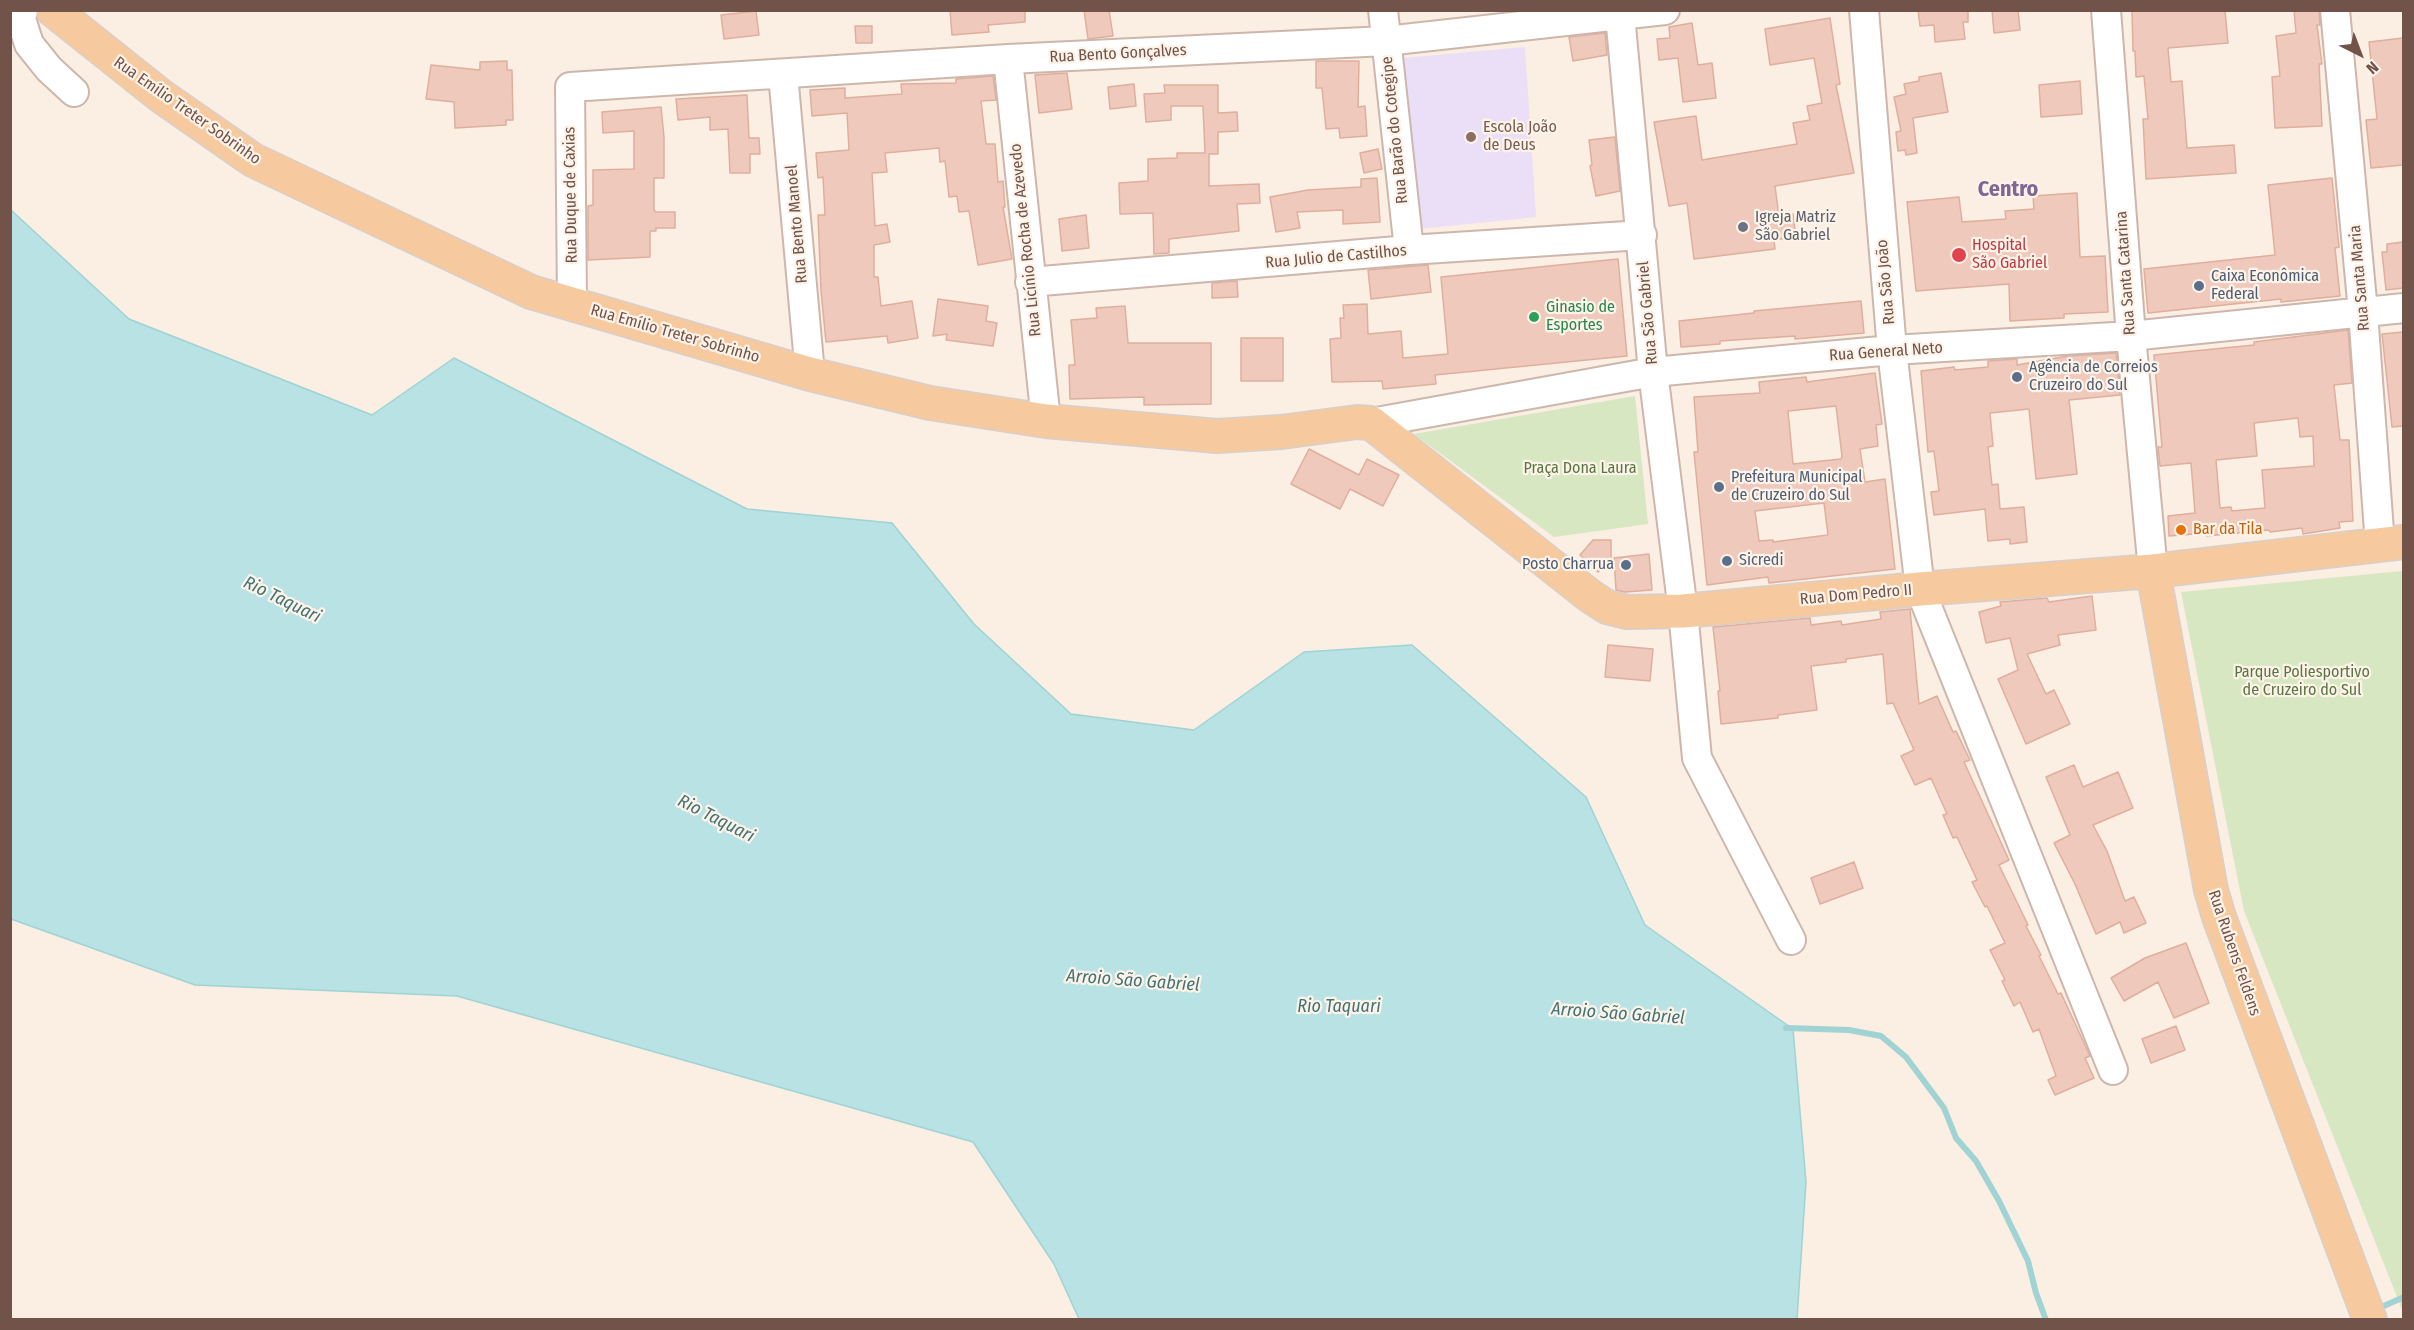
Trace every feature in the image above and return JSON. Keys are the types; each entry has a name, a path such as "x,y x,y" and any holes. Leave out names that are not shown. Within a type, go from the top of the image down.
{"main road":[{"name":"Rua Emílio Treter Sobrinho","path":"53,10 160,96 253,160 531,292 810,374 930,403 1046,421 1217,436 1281,432 1358,422 1371,423"},
{"name":"Rua Dom Pedro II","path":"1371,423 1607,607 1627,612 1683,611 1920,589 2153,571 2392,544"},
{"name":"Rua Rubens Feldens","path":"2153,571 2211,890 2219,917 2370,1320"}],"street":[{"path":"23,10 21,19 28,44 49,69 74,92"},
{"name":"Rua Barão do Cotegipe","path":"1383,10 1409,250"},
{"name":"Rua Bento Gonçalves","path":"570,87 1008,59 1386,41 1665,10"},
{"name":"Rua São João","path":"1864,10 1892,350 1920,589 2113,1070"},
{"name":"Rua Santa Catarina","path":"2106,10 2131,336 2153,571"},
{"name":"Rua Santa Maria","path":"2335,10 2363,312 2392,544"},
{"name":"Rua São Gabriel","path":"1620,15 1653,372 1683,611 1697,758 1791,940"},
{"name":"Rua Licínio Rocha de Azevedo","path":"1008,59 1046,421"},
{"name":"Rua Bento Manoel","path":"783,74 810,374"},
{"name":"Rua Duque de Caxias","path":"570,87 572,304"},
{"name":"Rua Julio de Castilhos","path":"1030,282 1409,250 1642,235"},
{"name":"Rua General Neto","path":"1371,423 1653,372 1892,350 2131,336 2403,308"}],"shaded area":[{"name":"Escola João de Deus","path":"1525,47 1536,217 1419,229 1403,58"}],"green space":[{"name":"Praça Dona Laura","path":"1635,396 1648,524 1554,537 1414,434"},
{"name":"Parque Poliesportivo de Cruzeiro do Sul","path":"2404,571 2403,1312 2244,911 2181,592"}],"water":[{"name":"Rio Taquari","path":"11,210 129,319 372,415 454,358 747,509 892,523 974,624 1071,714 1194,730 1304,652 1412,645 1586,797 1645,925 1793,1029 1806,1182 1797,1319 1079,1319 1054,1264 973,1142 457,996 195,985 11,919"}],"building":[{"path":"950,10 1025,10 1025,22 988,25 989,32 952,35"},
{"path":"1084,10 1109,10 1113,36 1088,39"},
{"path":"1918,10 1968,10 1968,22 1963,22 1965,39 1935,42 1934,25 1920,26"},
{"path":"1992,10 2018,10 2020,30 1994,33"},
{"path":"2225,10 2228,43 2168,48 2171,82 2182,81 2187,148 2234,145 2236,173 2146,179 2143,119 2148,119 2144,76 2136,77 2132,11"},
{"path":"2294,10 2319,10 2320,25 2317,25 2322,64 2319,64 2322,126 2275,128 2272,77 2280,76 2276,36 2296,33"},
{"path":"756,11 759,35 724,39 721,15"},
{"path":"1830,18 1840,84 1836,85 1854,173 1775,186 1779,216 1793,214 1796,237 1774,240 1775,249 1694,259 1687,203 1669,206 1654,122 1696,116 1702,160 1797,144 1793,123 1810,120 1807,106 1822,103 1814,58 1770,65 1765,29"},
{"path":"1692,23 1698,65 1712,63 1716,98 1683,102 1678,58 1659,60 1657,39 1670,38 1669,27"},
{"path":"855,26 872,26 872,43 856,43"},
{"path":"1605,33 1607,55 1573,61 1569,37"},
{"path":"2403,38 2403,165 2371,168 2366,120 2377,119 2369,42"},
{"path":"507,61 507,70 512,70 513,120 506,120 506,125 455,128 454,102 426,99 431,65 480,70 480,62"},
{"path":"1316,61 1359,61 1358,107 1365,106 1367,136 1340,138 1339,128 1326,129 1322,88 1316,88"},
{"path":"1067,73 1072,109 1039,113 1035,75"},
{"path":"1941,73 1948,112 1913,118 1917,153 1906,155 1905,150 1898,151 1896,132 1901,131 1894,97 1906,94 1904,84 1919,81 1919,77"},
{"path":"993,76 996,100 981,101 986,144 995,144 998,182 1003,181 1005,207 1003,207 1012,259 978,265 969,211 959,212 957,196 949,197 945,161 940,162 939,148 885,153 887,172 872,173 875,226 887,224 890,242 874,245 874,277 878,277 881,306 912,301 918,338 888,343 887,336 826,342 818,215 825,215 823,177 818,178 816,153 849,150 847,113 812,116 810,90 845,88 845,98 902,94 901,84 956,83 956,79"},
{"path":"2080,81 2082,114 2041,117 2039,85"},
{"path":"1134,84 1136,106 1110,109 1108,87"},
{"path":"1164,85 1218,85 1218,113 1237,112 1238,131 1218,132 1218,154 1209,154 1209,186 1259,184 1260,203 1237,204 1239,231 1169,239 1169,253 1154,254 1153,213 1120,214 1119,183 1148,181 1148,159 1177,158 1177,153 1205,153 1203,106 1171,106 1171,120 1146,122 1144,94 1165,93"},
{"path":"747,95 749,138 759,138 760,154 750,154 750,173 730,173 728,129 710,130 710,117 678,120 676,99"},
{"path":"661,107 664,178 654,178 654,210 656,212 675,212 675,228 656,228 656,231 650,231 650,257 588,260 588,206 593,205 593,170 634,169 634,131 603,133 602,112"},
{"path":"1615,137 1620,191 1596,196 1590,166 1592,165 1589,140"},
{"path":"1378,149 1382,169 1364,173 1360,153"},
{"path":"1377,178 1380,222 1343,224 1343,210 1297,212 1300,228 1276,232 1270,197 1308,190 1361,187 1361,179"},
{"path":"2332,178 2339,247 2335,248 2340,296 2281,302 2281,299 2148,313 2144,269 2275,255 2268,185"},
{"path":"2077,193 2080,257 2105,256 2108,312 2064,314 2064,318 2010,321 2009,284 1916,291 1907,202 1959,197 1962,222 2006,219 2005,211 2034,209 2033,196"},
{"path":"1086,215 1089,248 1062,251 1059,219"},
{"path":"2403,242 2403,288 2386,290 2382,252 2387,252 2387,244"},
{"name":"Ginasio de Esportes","path":"1618,259 1627,356 1435,375 1436,384 1383,389 1382,381 1332,382 1330,339 1341,338 1340,318 1344,318 1343,305 1367,304 1368,334 1401,331 1403,358 1448,354 1441,277"},
{"path":"1428,265 1431,292 1371,299 1368,270"},
{"path":"1237,281 1238,297 1212,298 1212,283"},
{"path":"938,299 988,306 986,321 997,323 993,346 946,340 947,334 933,336"},
{"path":"1861,301 1864,333 1795,339 1795,336 1720,341 1720,344 1681,347 1679,321"},
{"path":"1125,306 1128,343 1211,343 1211,404 1144,405 1144,397 1070,399 1069,365 1075,365 1071,320 1097,318 1096,308"},
{"path":"2348,330 2352,383 2334,385 2340,440 2349,440 2353,521 2339,522 2340,528 2303,534 2302,528 2207,536 2207,533 2169,536 2168,516 2195,513 2191,463 2160,466 2158,447 2162,447 2154,355 2254,345 2254,342","holes":["2298,418 2300,437 2313,436 2314,466 2262,470 2265,508 2232,511 2231,507 2220,508 2216,460 2257,456 2254,423"]},
{"path":"2403,332 2403,426 2392,427 2382,334"},
{"path":"1241,338 1283,338 1283,381 1241,381"},
{"path":"2116,353 2120,395 2069,400 2077,474 2036,479 2029,409 1990,413 1993,446 1988,447 1992,485 1998,484 2000,509 2024,507 2027,542 2010,544 2010,539 1988,541 1985,509 1934,515 1931,492 1939,491 1934,451 1928,452 1921,371 1954,367 1955,370 1988,367 1988,361 2017,359 2017,365 2068,356"},
{"path":"1875,373 1882,424 1876,425 1878,446 1860,449 1865,482 1885,479 1895,569 1769,583 1768,577 1707,585 1694,452 1698,452 1694,397 1760,393 1759,382 1806,377 1807,382","holes":["1836,406 1841,459 1793,464 1788,411","1824,503 1828,535 1773,542 1773,540 1759,541 1755,511"]},
{"path":"1309,449 1359,475 1367,459 1399,475 1383,506 1350,489 1340,509 1291,484"},
{"path":"1593,540 1611,540 1611,560 1598,572 1580,555"},
{"path":"1649,554 1652,590 1625,592 1616,590 1614,558"},
{"path":"2092,596 2096,630 2058,635 2060,645 2027,654 2046,694 2054,690 2070,724 2026,744 1998,679 2018,670 2010,638 1986,643 1979,612 2001,606 2000,602 2047,598 2049,602"},
{"path":"1910,609 1919,704 1937,696 1953,732 1956,731 1970,760 1964,762 2009,860 1999,865 2028,925 2026,926 2041,955 2039,956 2058,994 2061,993 2090,1056 2085,1058 2094,1078 2055,1095 2048,1080 2056,1076 2039,1029 2033,1032 2020,1002 2014,1006 2002,981 2005,980 1990,950 2005,943 1972,882 1977,880 1957,837 1953,838 1943,815 1947,814 1931,778 1915,785 1901,756 1914,750 1893,703 1887,704 1883,654 1846,659 1846,662 1811,666 1817,710 1778,715 1778,718 1721,724 1713,627 1810,618 1811,625 1841,621 1842,625 1881,619 1880,612"},
{"path":"1608,645 1653,649 1650,681 1605,677"},
{"path":"2074,765 2083,787 2118,772 2133,808 2093,825 2107,851 2125,901 2134,897 2146,923 2124,933 2120,922 2096,934 2075,884 2054,843 2070,835 2046,777"},
{"path":"1854,862 1863,888 1820,904 1811,878"},
{"path":"2186,943 2209,1003 2174,1018 2158,982 2124,1001 2111,978 2145,958"},
{"path":"2176,1026 2185,1050 2151,1063 2142,1039"}],"waterway":[{"name":"Arroio São Gabriel","path":"1786,1028 1849,1030 1881,1036 1906,1057 1944,1108 1956,1138 1976,1161 1999,1201 2028,1261 2046,1320"},
{"name":"Arroio São Gabriel","path":"2377,1309 2404,1297"}],"place":[{"name":"Escola João de Deus","path":"1471,137"},
{"name":"Igreja Matriz São Gabriel","path":"1743,227"},
{"name":"Hospital São Gabriel","path":"1959,255"},
{"name":"Caixa Econômica Federal","path":"2199,286"},
{"name":"Ginasio de Esportes","path":"1534,317"},
{"name":"Agência de Correios Cruzeiro do Sul","path":"2017,377"},
{"name":"Prefeitura Municipal de Cruzeiro do Sul","path":"1719,487"},
{"name":"Bar da Tila","path":"2181,530"},
{"name":"Sicredi","path":"1727,561"},
{"name":"Posto Charrua","path":"1626,565"}],"district":[{"name":"Centro","path":"2008,190"}]}
